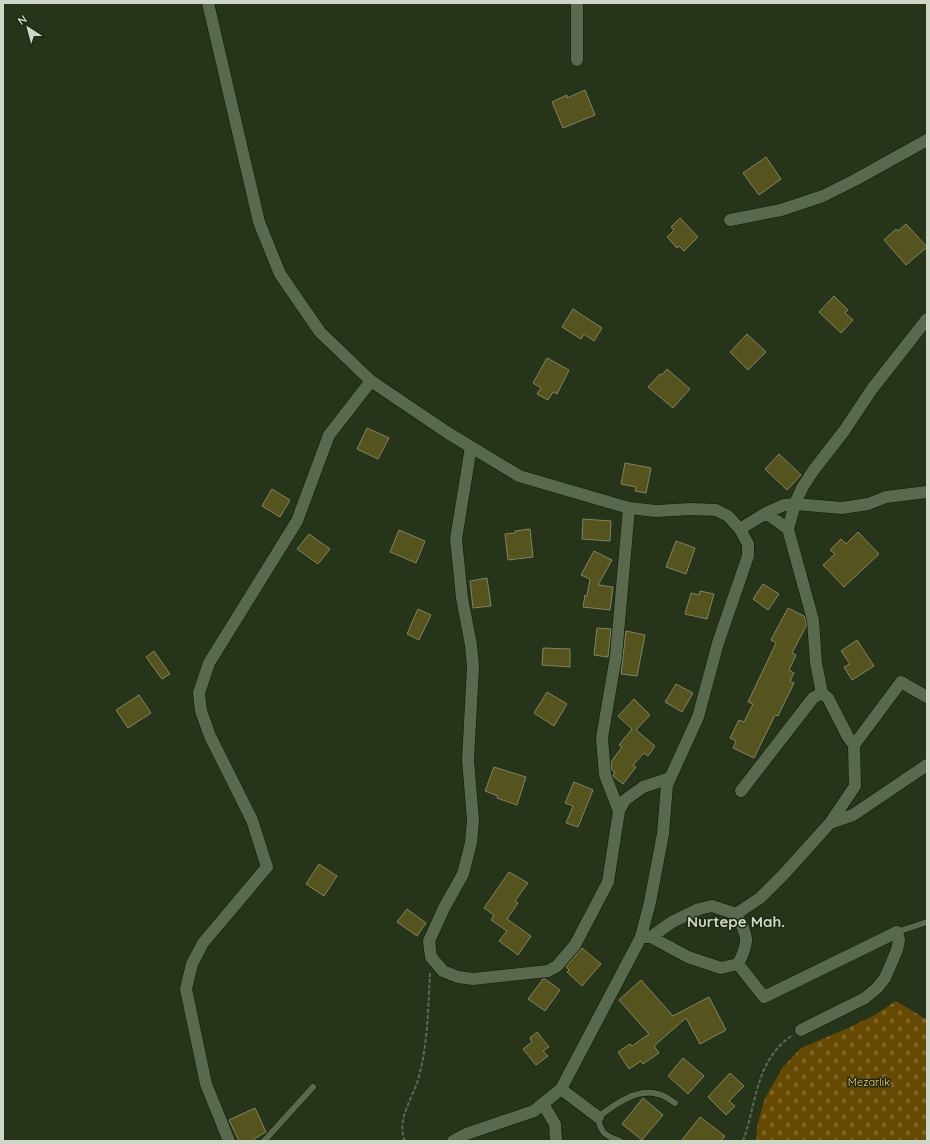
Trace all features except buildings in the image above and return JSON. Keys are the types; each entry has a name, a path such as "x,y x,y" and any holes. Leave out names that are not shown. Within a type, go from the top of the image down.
{"street":[{"path":"208,3 259,222 280,274 320,332 371,381 448,433 519,476 629,508 656,511 691,509 716,510 728,516 740,529 748,544 748,556 718,643 698,717 667,785 663,834 646,937 561,1089 534,1111 466,1134 453,1141"},
{"path":"577,3 577,60"},
{"path":"730,220 781,210 823,196 850,183 927,140"},
{"path":"736,914 760,898 830,823 855,786 854,745 848,737 828,698 822,693 816,663 813,620 788,529 795,504 802,488 813,471 844,430 872,389 927,319"},
{"path":"229,1141 206,1084 186,989 192,964 203,944 267,867 252,820 210,736 201,711 199,693 209,663 297,521 329,435 371,381"},
{"path":"471,447 456,539 462,598 471,645 472,667 468,760 473,820 471,843 463,874 444,908 429,942 431,957 443,971 458,977 473,979 548,971 557,966 575,945 608,882 619,811 625,800 643,788 670,778"},
{"path":"740,529 766,513 784,505 795,504 842,508 868,504 886,497 927,492"},
{"path":"619,811 605,775 602,738 616,656 629,508"},
{"path":"766,513 788,529"},
{"path":"854,745 901,682 927,697"},
{"path":"741,791 813,698 822,693"},
{"path":"830,823 853,815 927,765"},
{"path":"712,906 736,914 746,933 745,951 738,964 721,968 688,957 646,937 699,909 712,906"},
{"path":"738,964 764,996 897,932 899,940 897,950 885,978 877,988 865,998 801,1030"},
{"path":"561,1089 598,1117"},
{"path":"543,1104 555,1124 556,1141"}],"lane":[{"path":"897,932 927,922"},
{"path":"264,1141 313,1087"},
{"path":"620,1141 609,1137 603,1132 599,1124 598,1117 623,1101 636,1095 651,1093 659,1094 675,1103"}],"path":[{"path":"405,1141 402,1132 402,1121 418,1079 424,1052 431,957"},
{"path":"743,1141 761,1075 772,1055 783,1042 801,1030"}],"green space":[{"name":"Mezarlık","path":"896,1001 927,1020 927,1141 756,1141 757,1126 765,1098 783,1067 801,1048 873,1016"}],"district":[{"name":"Nurtepe Mah.","path":"736,921"}]}
